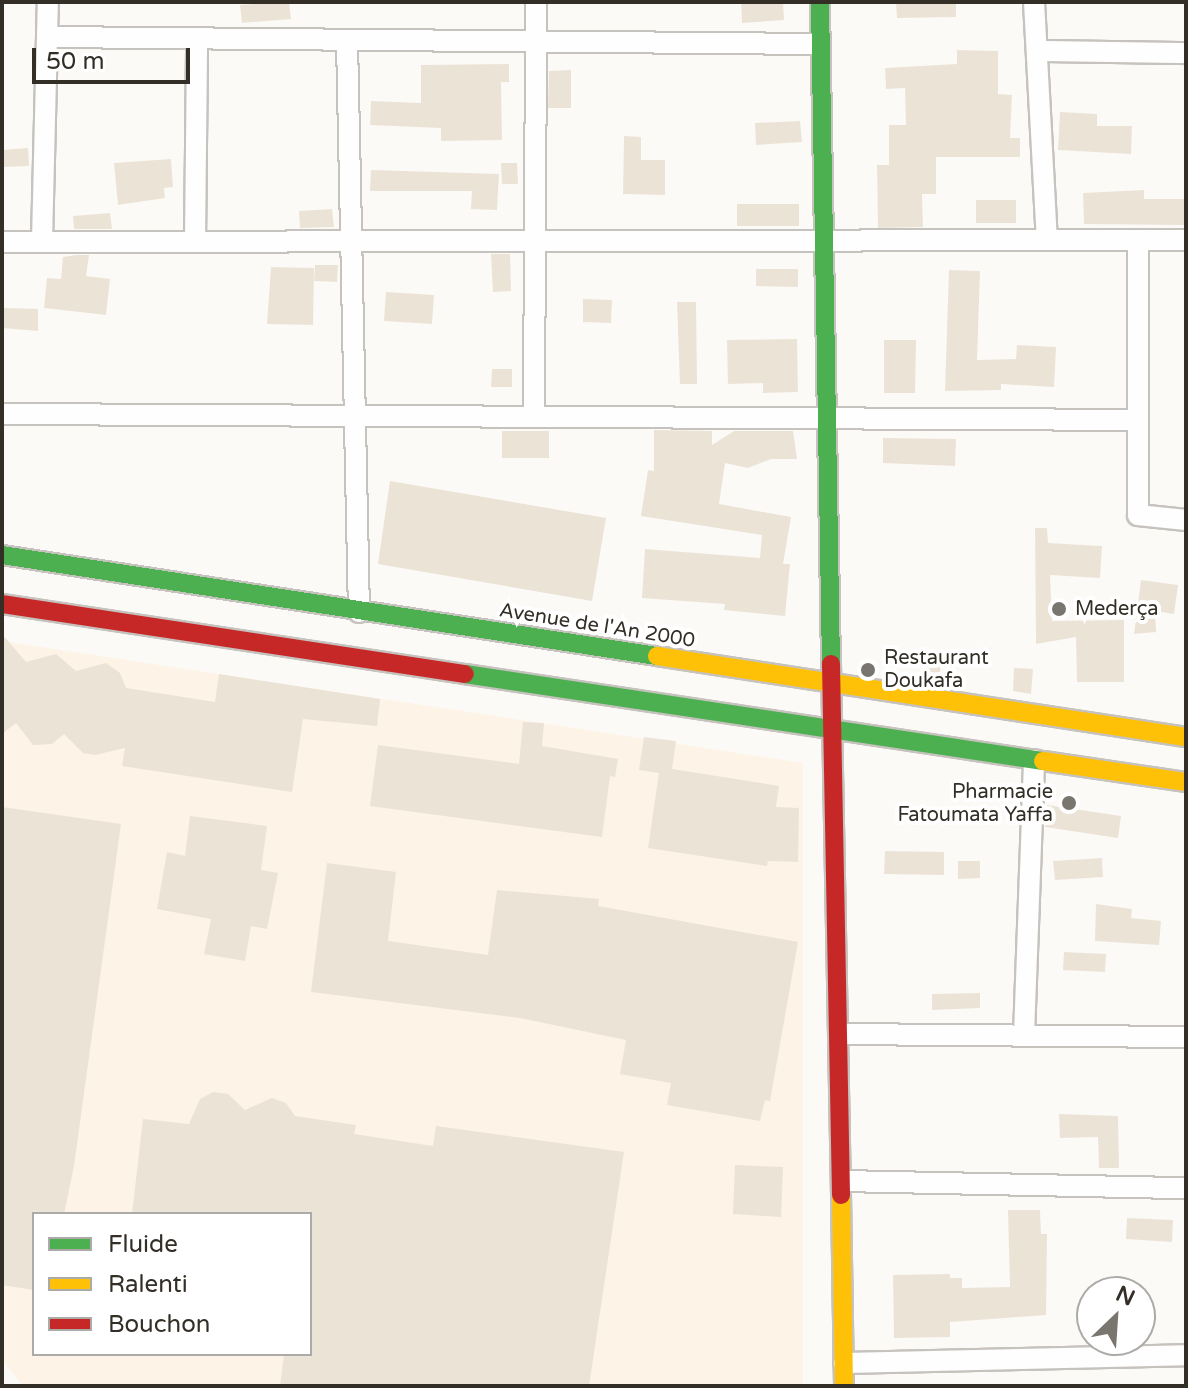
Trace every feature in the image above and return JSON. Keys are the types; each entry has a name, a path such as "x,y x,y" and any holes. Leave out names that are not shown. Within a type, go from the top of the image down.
{"main road":[{"path":"820,2 825,418 837,730 844,1386"},
{"name":"Avenue de l'An 2000","path":"2,555 1186,737"},
{"path":"2,604 1186,782"}],"street":[{"path":"42,241 48,2"},
{"path":"534,415 536,2"},
{"path":"1034,2 1047,240"},
{"path":"47,37 820,44"},
{"path":"195,242 197,39"},
{"path":"347,40 359,612"},
{"path":"1037,51 1186,53"},
{"path":"1138,240 1138,515 1186,520"},
{"path":"2,242 1186,240"},
{"path":"2,414 1138,420"},
{"path":"1024,1035 1034,760"},
{"path":"840,1034 1186,1037"},
{"path":"842,1181 1186,1188"},
{"path":"844,1363 1186,1355"}],"shaded area":[{"path":"2,641 803,763 803,1386 23,1386 2,1360"}],"building":[{"path":"289,2 291,19 242,23 240,5"},
{"path":"741,2 783,2 784,20 742,23"},
{"path":"896,2 956,2 956,17 897,18"},
{"path":"957,50 998,51 998,94 1012,95 1010,138 1020,138 1020,157 936,157 936,194 922,194 923,227 878,228 877,165 889,165 889,125 906,125 905,88 886,89 885,68 957,64"},
{"path":"509,64 509,82 501,82 502,140 441,141 441,128 370,125 371,101 421,103 421,65"},
{"path":"571,70 571,108 548,108 549,71"},
{"path":"1060,112 1097,114 1097,126 1132,126 1131,154 1058,150"},
{"path":"800,121 802,142 756,145 755,123"},
{"path":"624,136 641,137 641,160 665,160 665,195 623,194"},
{"path":"28,148 29,166 2,167 2,150"},
{"path":"171,159 173,187 164,188 165,198 118,205 114,163"},
{"path":"501,163 517,163 518,184 502,184"},
{"path":"371,170 499,174 497,210 471,209 472,191 370,191"},
{"path":"1144,190 1144,199 1185,199 1185,225 1084,224 1083,193"},
{"path":"976,200 1016,200 1016,223 976,223"},
{"path":"737,204 799,204 799,226 737,226"},
{"path":"332,209 334,227 300,228 299,211"},
{"path":"110,213 112,229 74,229 73,216"},
{"path":"491,254 510,254 511,291 493,292"},
{"path":"89,255 86,276 110,279 106,315 44,308 47,278 61,279 63,257"},
{"path":"315,265 338,265 337,282 314,281"},
{"path":"271,267 314,268 313,325 267,324"},
{"path":"756,269 798,269 798,287 756,286"},
{"path":"949,270 980,271 977,360 1016,359 1017,345 1056,347 1054,387 1001,384 1001,390 945,391"},
{"path":"386,292 434,295 432,324 384,321"},
{"path":"583,299 612,300 611,323 583,322"},
{"path":"677,302 696,302 697,384 680,384"},
{"path":"2,308 38,309 38,331 2,328"},
{"path":"797,339 798,392 763,393 763,383 728,384 727,340"},
{"path":"884,340 916,340 915,393 884,393"},
{"path":"492,369 512,369 512,387 491,387"},
{"path":"654,430 712,431 712,445 734,431 793,431 797,459 771,459 748,468 725,463 719,504 791,517 783,564 790,564 785,616 724,610 725,604 642,598 645,549 760,558 762,535 641,516 648,470 654,471"},
{"path":"502,431 549,431 549,458 502,458"},
{"path":"883,438 956,439 955,466 883,463"},
{"path":"390,481 606,518 592,601 378,564"},
{"path":"1035,528 1047,528 1048,543 1102,546 1100,578 1050,575 1052,621 1124,620 1124,682 1077,682 1076,637 1036,644"},
{"path":"1141,580 1178,585 1174,614 1155,611 1156,632 1134,634"},
{"path":"2,634 26,662 56,654 76,671 106,663 120,673 126,688 215,702 219,674 380,699 377,726 303,719 292,792 122,766 125,748 95,755 83,753 64,734 52,744 33,745 16,723 2,734"},
{"path":"924,656 942,658 939,678 921,676"},
{"path":"1014,668 1033,669 1031,694 1013,691"},
{"path":"523,722 544,723 542,746 618,759 615,777 610,776 602,837 370,806 378,745 519,764"},
{"path":"644,737 676,741 672,769 779,786 776,807 799,808 798,862 768,861 767,866 648,848 659,773 639,770"},
{"path":"1047,805 1121,816 1118,838 1045,827"},
{"path":"2,807 121,824 74,1166 64,1212 32,1212 32,1290 2,1285"},
{"path":"190,816 267,826 261,870 278,873 267,929 251,926 245,961 204,954 211,919 157,909 167,852 185,856"},
{"path":"885,851 944,852 944,875 884,874"},
{"path":"1102,858 1103,877 1055,880 1053,861"},
{"path":"958,861 980,861 980,878 958,879"},
{"path":"327,863 396,872 388,941 488,955 497,890 599,899 598,906 798,942 770,1101 765,1100 760,1121 667,1105 671,1083 620,1074 626,1040 520,1018 311,992"},
{"path":"1096,904 1132,909 1131,918 1161,921 1159,945 1095,941"},
{"path":"1064,952 1106,954 1105,972 1063,970"},
{"path":"980,993 980,1008 932,1010 932,994"},
{"path":"213,1092 228,1094 245,1110 272,1098 286,1103 295,1116 356,1125 354,1134 433,1146 436,1126 624,1152 589,1386 280,1386 284,1356 312,1356 312,1212 132,1212 143,1119 189,1124 200,1099"},
{"path":"1059,1114 1118,1116 1119,1168 1099,1168 1098,1137 1060,1138"},
{"path":"735,1165 783,1167 781,1217 733,1214"},
{"path":"1008,1210 1040,1210 1041,1234 1047,1234 1046,1315 950,1322 950,1337 894,1338 893,1275 950,1274 950,1278 962,1278 962,1288 1010,1287"},
{"path":"1127,1218 1173,1220 1172,1242 1126,1239"}],"traffic: fast":[{"path":"820,2 831,664"},
{"path":"2,555 657,656"},
{"path":"465,674 1043,761"}],"traffic: slow":[{"path":"657,656 1186,737"},
{"path":"1043,761 1186,782"},
{"path":"841,1195 844,1386"}],"traffic: jam":[{"path":"2,604 465,674"},
{"path":"831,664 841,1195"}],"place":[{"name":"Mederça","path":"1059,609"},
{"name":"Restaurant Doukafa","path":"868,670"},
{"name":"Pharmacie Fatoumata Yaffa","path":"1069,803"}]}
